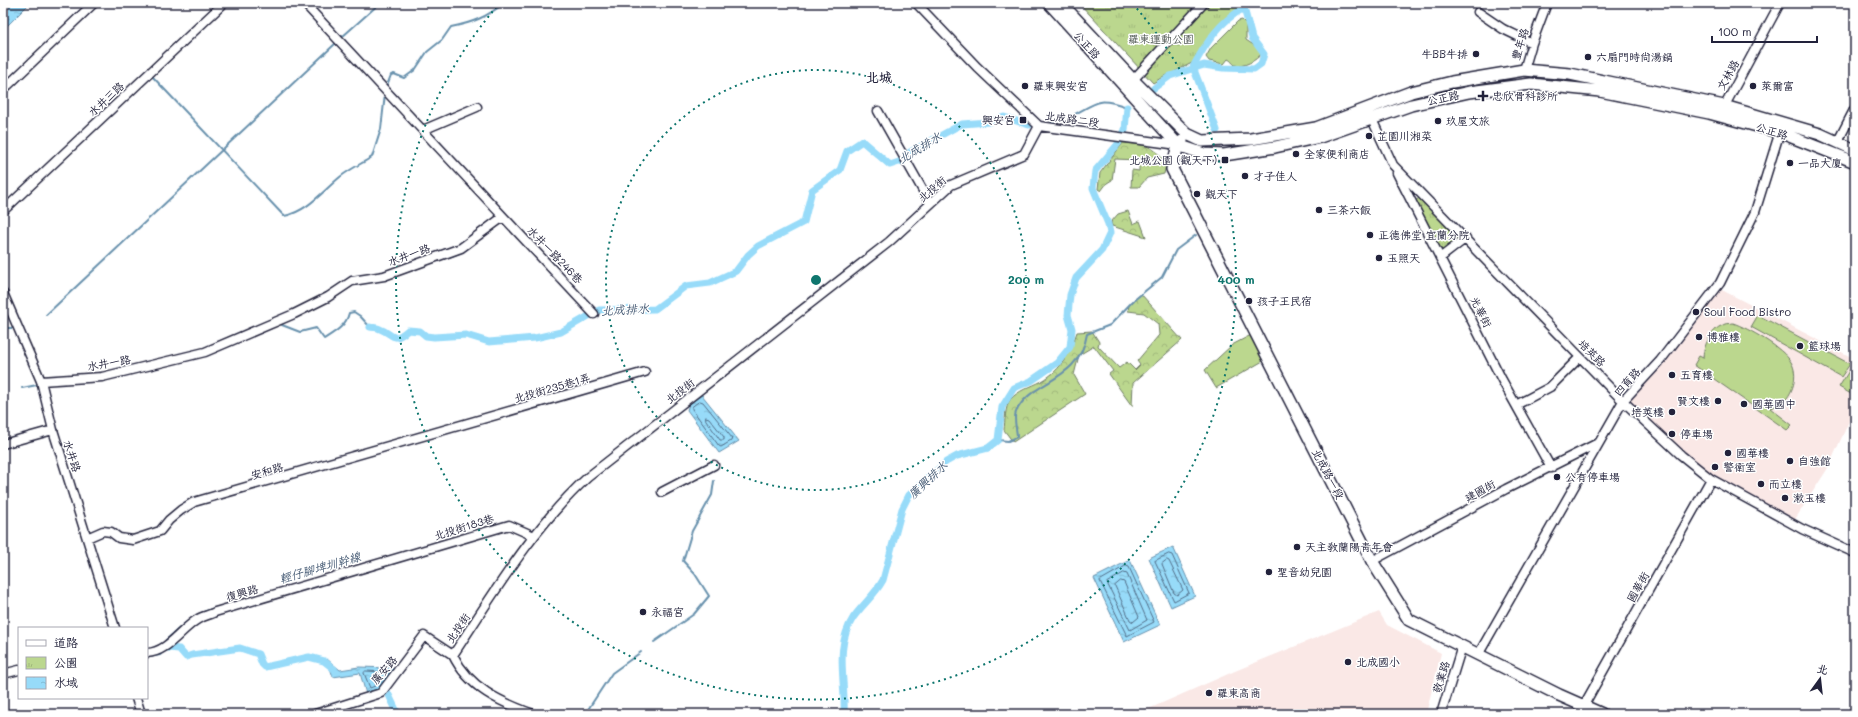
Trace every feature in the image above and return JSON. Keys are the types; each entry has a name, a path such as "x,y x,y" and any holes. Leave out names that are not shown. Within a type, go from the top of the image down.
{"street":[{"path":"3,90 94,3"},
{"name":"水井三路","path":"3,211 224,3"},
{"path":"304,3 503,217"},
{"name":"北成路二段","path":"916,3 976,67 1039,126 1178,145"},
{"name":"公正路","path":"1049,3 1129,84 1186,134 1202,141 1251,139 1316,128 1411,92 1452,82 1524,70 1570,74 1838,141 1855,150"},
{"name":"公正路","path":"1061,3 1178,145 1204,154 1231,154 1320,137 1419,103 1469,92 1531,84 1600,91 1722,111"},
{"path":"1129,84 1204,3"},
{"name":"豐年路","path":"1524,70 1547,3"},
{"name":"文林路","path":"1722,111 1780,3"},
{"path":"1478,12 1503,29 1532,43"},
{"path":"423,130 477,107"},
{"path":"1838,141 1855,108"},
{"name":"培英路","path":"1366,109 1393,165 1466,238 1623,401 1681,455 1711,479 1802,529 1855,553"},
{"path":"878,110 930,204"},
{"name":"北投街","path":"533,714 484,692 459,666 453,655 534,536 572,491 888,242 951,185 1024,154 1039,126"},
{"name":"公正路","path":"1781,127 1855,162"},
{"name":"四育路","path":"1478,655 1623,401 1660,361 1720,283 1755,212 1781,127"},
{"name":"北成路一段","path":"1186,134 1178,145 1172,169 1372,561 1409,620 1478,655 1602,714"},
{"name":"光華街","path":"1393,165 1516,405 1551,468"},
{"name":"水井一路246巷","path":"503,217 592,312"},
{"name":"水井一路","path":"41,381 102,377 205,352 294,314 328,297 352,281 384,276 461,248 503,217"},
{"path":"1440,258 1466,238"},
{"name":"水井路","path":"3,293 41,381 53,430 115,627"},
{"path":"1516,405 1550,387 1580,357"},
{"name":"北投街235巷1弄","path":"464,425 645,372"},
{"name":"安和路","path":"87,538 103,531 111,532 119,538 133,540 160,532 169,520 194,502 464,425"},
{"path":"3,444 53,430"},
{"name":"建國街","path":"1372,561 1506,489 1599,443"},
{"path":"662,492 714,465"},
{"name":"國華街","path":"1584,705 1711,479"},
{"name":"北投街183巷","path":"423,551 509,525 534,536"},
{"name":"復興路","path":"148,653 154,653 161,650 198,619 215,612 423,551"},
{"name":"廣安路","path":"315,714 332,712 381,693 424,636 453,655"},
{"name":"敬業路","path":"1441,714 1462,646"},
{"path":"3,674 18,670"},
{"path":"136,699 141,714"}],"shaded area":[{"name":"國華國中","path":"1720,289 1855,359 1855,408 1828,468 1794,521 1707,472 1629,400"},
{"name":"北成國小","path":"1379,612 1387,625 1441,653 1426,714 1137,714 1235,671"}],"green space":[{"name":"羅東運動公園","path":"1079,3 1241,3 1240,8 1209,37 1196,61 1164,76 1153,83"},
{"path":"1242,20 1246,24 1246,40 1258,48 1261,54 1253,61 1238,66 1228,59 1224,64 1209,61 1206,57 1211,48 1238,21"},
{"path":"1123,143 1144,145 1153,149 1162,158 1166,165 1164,174 1147,178 1139,187 1131,187 1132,170 1139,171 1139,160 1115,159 1112,180 1107,183 1101,191 1098,189 1100,173"},
{"path":"1424,195 1466,238 1440,258 1413,202"},
{"path":"1128,211 1133,224 1140,221 1146,237 1112,226 1111,222 1118,214"},
{"path":"1141,294 1182,340 1133,383 1132,406 1109,374 1113,371 1094,346 1079,355 1074,375 1085,394 1013,442 1004,430 1008,403 1017,394 1042,381 1060,366 1068,354 1077,332 1092,331 1099,342 1098,346 1119,368 1127,362 1135,370 1140,365 1137,361 1159,335 1158,324 1144,313 1128,311 1129,305"},
{"name":"籃球場","path":"1758,315 1850,364 1841,377 1751,327"},
{"path":"1733,323 1765,339 1781,351 1791,362 1795,379 1792,390 1781,404 1770,408 1792,425 1787,430 1694,365 1699,356 1703,358 1704,349 1711,334 1724,324"},
{"path":"1251,335 1263,361 1216,388 1205,370 1232,345"},
{"path":"1852,366 1855,368 1855,387 1851,394 1839,387"}],"water":[{"path":"3,3 30,3 3,30"},
{"path":"702,395 739,441 719,453 687,410 689,404"},
{"path":"1173,547 1195,596 1171,607 1149,558"},
{"path":"1130,560 1160,625 1124,642 1094,578"},
{"path":"327,659 340,670 359,667 391,668 396,670 377,690 366,694 360,673 333,677"}],"waterway":[{"path":"342,37 380,3"},
{"path":"386,88 391,75 394,74 404,78 415,70 427,52 442,40 451,27 466,24 479,19 504,3"},
{"path":"1154,88 1170,76 1204,65 1223,68 1254,69 1261,64 1264,54 1252,38 1244,8 1245,3"},
{"path":"1217,130 1193,67 1220,26 1244,8"},
{"path":"46,315 336,43"},
{"path":"151,75 284,216 292,214 307,206 344,174 372,157 381,129 385,94"},
{"name":"北成排水","path":"1075,114 1095,103 1100,102 1111,102 1127,107"},
{"name":"廣興排水","path":"844,714 842,653 847,629 853,618 883,580 902,509 909,495 946,462 957,456 988,448 998,440 1002,407 1014,388 1031,381 1057,363 1070,347 1072,329 1068,315 1070,295 1076,278 1102,250 1110,233 1108,224 1093,188 1095,171 1118,144 1125,130 1127,107"},
{"name":"北成排水","path":"370,327 379,328 393,337 399,336 408,330 420,331 426,336 434,337 466,335 489,342 535,338 561,332 599,310 655,309 686,286 710,283 736,271 748,255 758,246 804,222 812,190 840,170 847,151 862,141 890,165 902,161 910,152 962,124 989,122 1004,117 1029,125"},
{"name":"北成排水","path":"1050,123 1059,120"},
{"path":"449,257 462,252 500,224"},
{"path":"998,440 1008,441 1017,437 1015,415 1023,401 1032,393 1065,372 1075,362 1082,350 1087,334 1110,325 1133,301 1162,277 1176,250 1196,235"},
{"name":"北成排水","path":"282,325 300,332 316,328 324,339 343,325 348,318 349,313 354,312 370,327"},
{"path":"3,328 16,328"},
{"path":"22,388 37,385"},
{"path":"654,642 694,614 709,596 695,574 683,561 692,531 712,495 714,481"},
{"name":"輕仔腳埤圳幹線","path":"167,643 166,640 188,621 215,608"},
{"path":"168,648 179,649 186,657 240,648 258,654 262,664 265,667 309,657 324,661 334,669"},
{"path":"148,657 160,655 164,651"},
{"path":"585,714 612,673 641,652"},
{"name":"廣興排水","path":"387,691 398,714"}],"place":[{"name":"牛BB牛排","path":"1476,54"},
{"name":"六扇門時尚湯鍋","path":"1588,57"},
{"name":"羅東興安宮","path":"1025,86"},
{"name":"萊爾富","path":"1753,86"},
{"name":"忠欣骨科診所","path":"1483,96"},
{"name":"興安宮","path":"1023,120"},
{"name":"玖屋文旅","path":"1438,121"},
{"name":"芷園川湘菜","path":"1369,136"},
{"name":"全家便利商店","path":"1296,154"},
{"name":"北城公園 (觀天下)","path":"1225,160"},
{"name":"一品大廈","path":"1790,163"},
{"name":"才子佳人","path":"1245,176"},
{"name":"觀天下","path":"1197,194"},
{"name":"三茶六飯","path":"1319,210"},
{"name":"正德佛堂 宜蘭分院","path":"1370,235"},
{"name":"玉照天","path":"1379,258"},
{"name":"孩子王民宿","path":"1249,301"},
{"name":"Soul Food Bistro","path":"1696,312"},
{"name":"博雅樓","path":"1699,337"},
{"name":"籃球場","path":"1800,346"},
{"name":"五育樓","path":"1672,375"},
{"name":"賢文樓","path":"1718,401"},
{"name":"國華國中","path":"1744,404"},
{"name":"培英樓","path":"1672,412"},
{"name":"停車場","path":"1672,434"},
{"name":"國華樓","path":"1728,453"},
{"name":"自強館","path":"1790,461"},
{"name":"警衛室","path":"1715,467"},
{"name":"公有停車場","path":"1557,477"},
{"name":"而立樓","path":"1761,484"},
{"name":"漱玉樓","path":"1785,498"},
{"name":"天主教蘭陽青年會","path":"1297,547"},
{"name":"聖音幼兒園","path":"1269,572"},
{"name":"永福宮","path":"643,612"},
{"name":"北成國小","path":"1348,662"},
{"name":"羅東高商","path":"1209,693"}],"district":[{"name":"北城","path":"879,77"}]}
